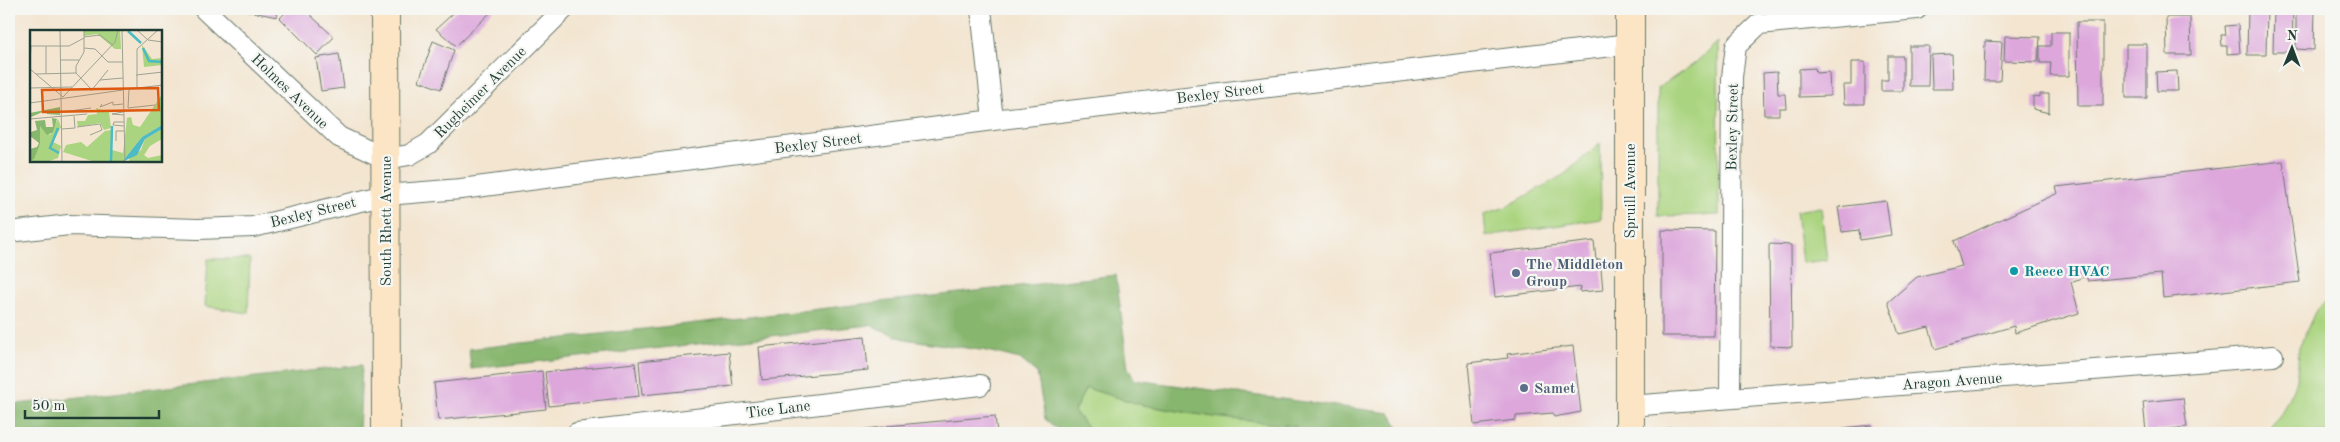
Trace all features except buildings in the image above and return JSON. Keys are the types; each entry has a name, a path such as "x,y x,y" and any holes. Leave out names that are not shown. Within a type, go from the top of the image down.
{"street":[{"name":"Holmes Avenue","path":"204,9 339,137 386,159"},
{"name":"South Rhett Avenue","path":"385,9 389,430"},
{"name":"Rugheimer Avenue","path":"386,159 410,155 428,144 564,9"},
{"path":"981,9 993,120"},
{"name":"Spruill Avenue","path":"1630,9 1630,433"},
{"name":"Bexley Street","path":"1730,398 1732,77 1736,46 1760,24 1915,9"},
{"name":"Bexley Street","path":"9,232 69,225 198,229 253,227 386,195 461,189 993,120 1629,44"},
{"name":"Aragon Avenue","path":"1630,406 2274,356"},
{"name":"Tice Lane","path":"577,433 980,385"}],"green space":[{"path":"1718,42 1719,215 1658,216 1658,88 1694,64"},
{"path":"1600,143 1601,219 1486,236 1484,214 1506,207 1565,174"},
{"path":"1821,207 1827,260 1802,263 1796,211"},
{"path":"208,259 250,259 248,313 205,306"},
{"path":"1116,275 1128,368 1135,380 1390,413 1402,433 1303,433 1296,426 1214,417 1142,405 1086,388 1074,411 1092,433 1062,433 1045,419 1037,373 1020,359 987,351 904,339 870,325 471,369 469,349"},
{"path":"2331,296 2331,433 2265,433 2280,416 2297,380 2299,347 2315,312"},
{"path":"362,365 359,433 9,433 9,405"},
{"path":"1086,388 1142,405 1214,417 1296,426 1303,433 1092,433 1074,411"}],"place":[{"name":"Reece HVAC","path":"2014,271"},
{"name":"The Middleton Group","path":"1516,273"},
{"name":"Samet","path":"1524,388"}]}
